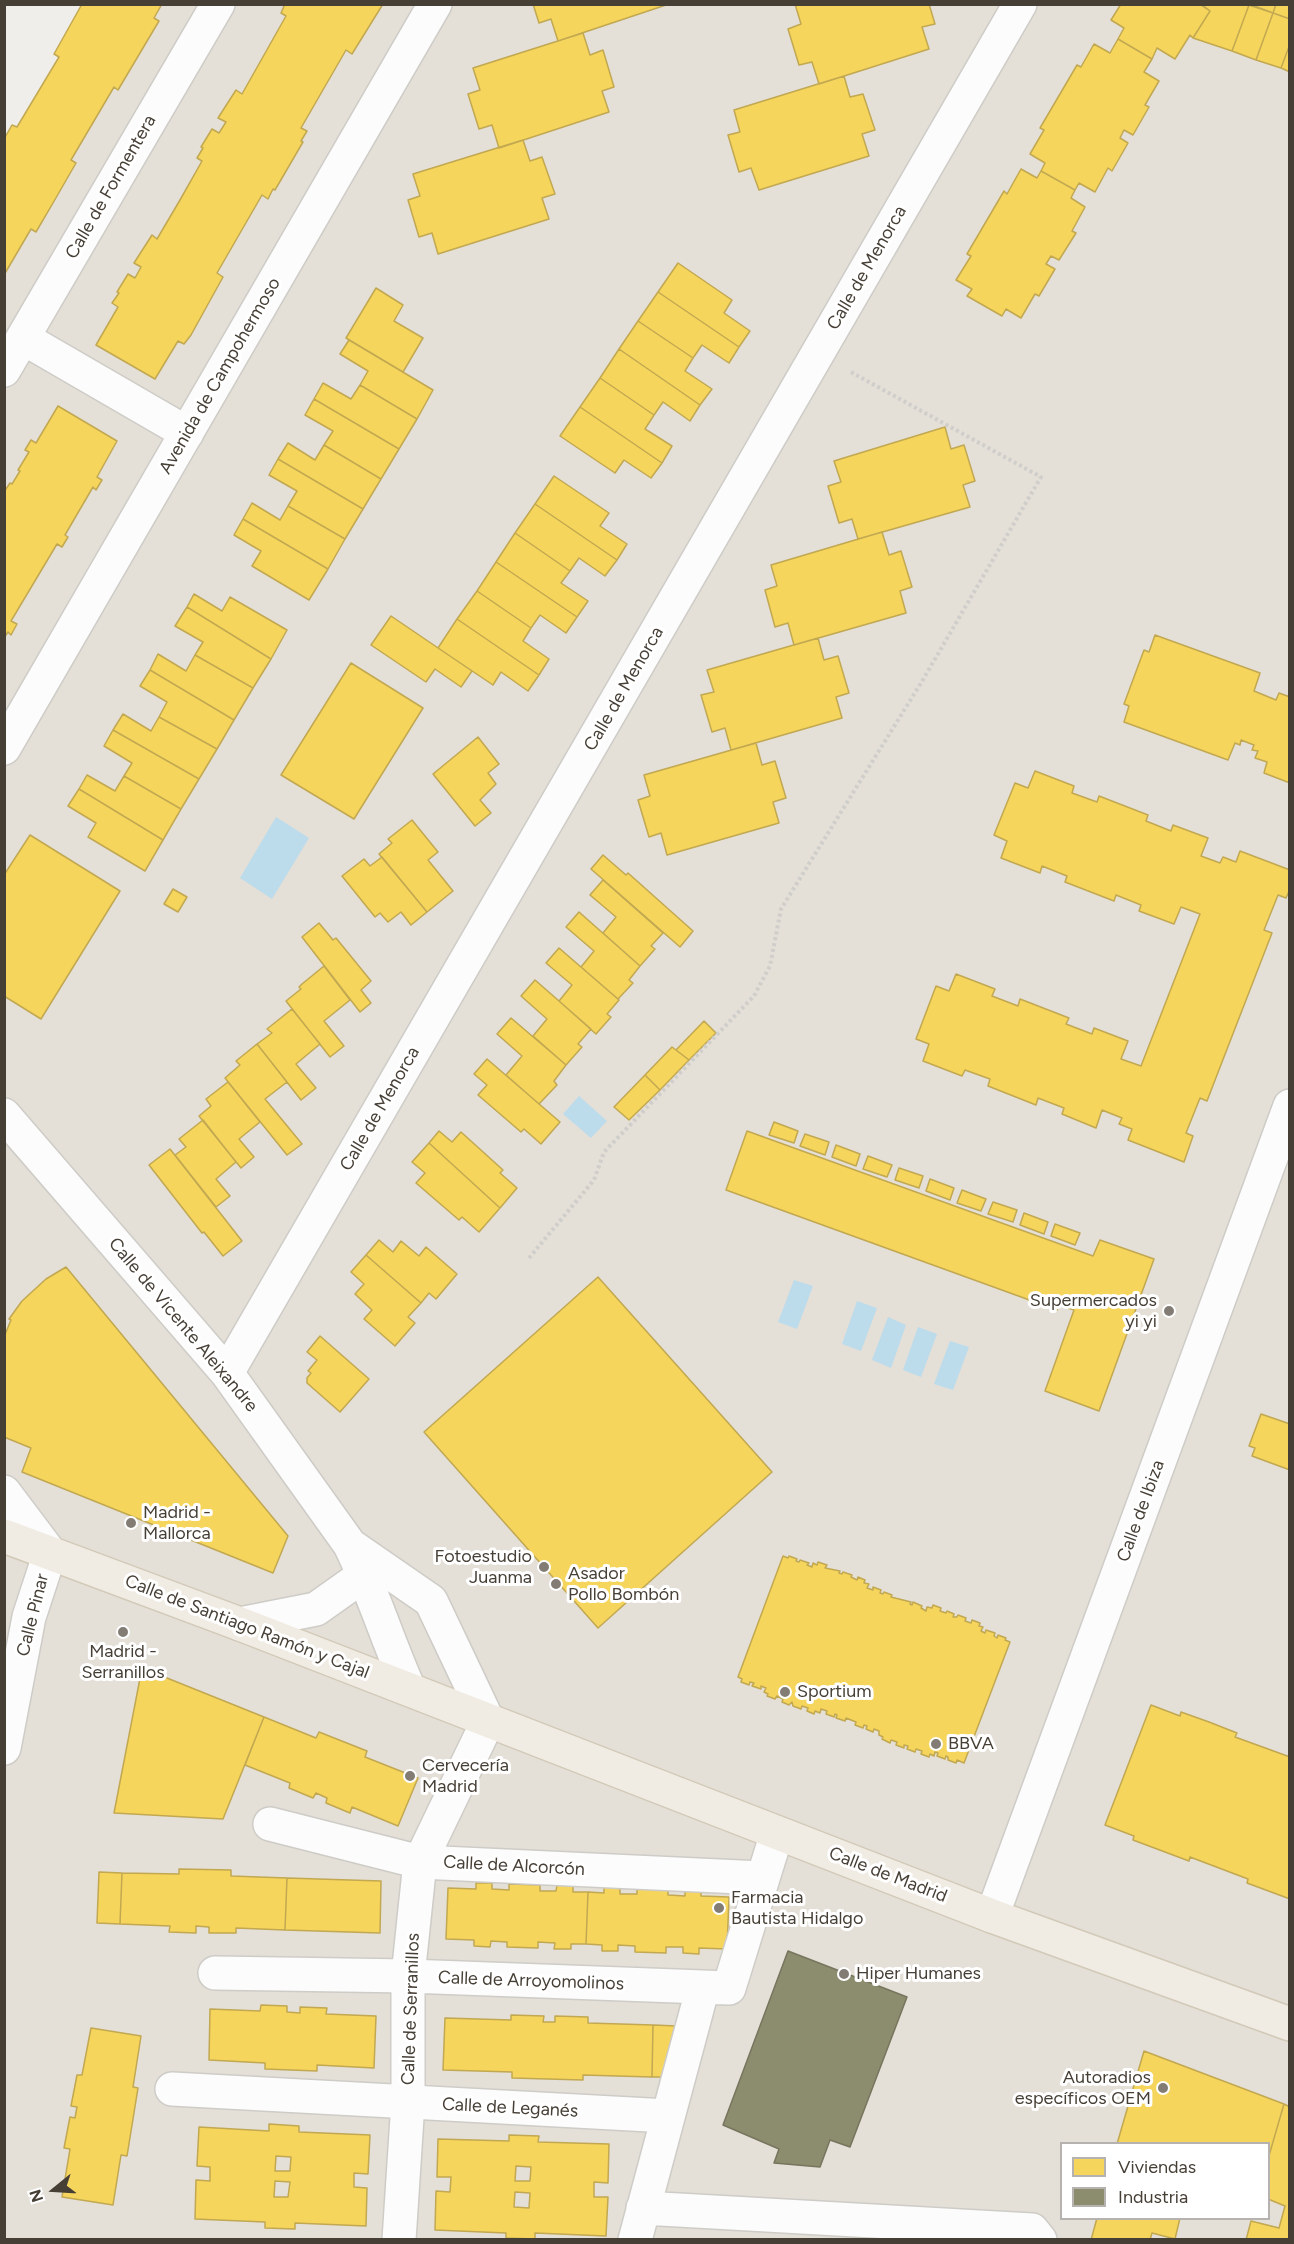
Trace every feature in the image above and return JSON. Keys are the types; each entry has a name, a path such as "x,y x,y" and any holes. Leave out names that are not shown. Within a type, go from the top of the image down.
{"main road":[{"name":"Calle de Santiago Ramón y Cajal","path":"4,1536 240,1624 488,1721"},
{"name":"Calle de Madrid","path":"488,1721 992,1916 1290,2024"}],"street":[{"name":"Calle de Formentera","path":"4,370 218,4"},
{"name":"Avenida de Campohermoso","path":"4,748 435,4"},
{"name":"Calle de Menorca","path":"227,1373 1020,4"},
{"path":"23,338 187,433"},
{"name":"Calle de Ibiza","path":"992,1916 1290,1106"},
{"name":"Calle de Vicente Aleixandre","path":"4,1114 227,1373 350,1545 409,1689"},
{"path":"4,1492 50,1552"},
{"name":"Calle de Vicente Aleixandre","path":"350,1545 431,1601 488,1721"},
{"name":"Calle Pinar","path":"4,1748 16,1613 50,1552"},
{"path":"240,1624 316,1609 364,1575"},
{"name":"Calle de Serranillos","path":"399,2240 408,2102 408,1976 420,1862 488,1721"},
{"name":"Calle de Alcorcón","path":"270,1824 420,1862 762,1878"},
{"path":"635,2240 668,2116 716,1987 762,1878 777,1833"},
{"name":"Calle de Arroyomolinos","path":"215,1973 408,1976 716,1987"},
{"name":"Calle de Leganés","path":"172,2089 668,2116"},
{"path":"643,2208 1032,2230 1040,2240"}],"path":[{"path":"530,1258 594,1180 604,1152 754,996 770,966 782,909 921,683 1041,477 818,354"}],"shaded area":[{"path":"107,5 1289,5 1289,2239 5,2239 4,164"}],"water":[{"path":"276,817 309,838 272,899 240,878"},
{"path":"579,1096 607,1121 591,1138 563,1114"},
{"path":"794,1280 813,1286 797,1329 778,1322"},
{"path":"857,1301 877,1308 861,1351 842,1344"},
{"path":"888,1317 906,1325 891,1368 872,1360"},
{"path":"918,1327 937,1334 921,1377 903,1370"},
{"path":"950,1341 969,1347 953,1390 934,1384"}],"building: Viviendas":[{"path":"82,4 162,4 154,18 159,21 118,90 114,87 71,160 76,163 53,203 36,232 31,229 4,275 4,139 12,125 17,127 59,57 54,54"},
{"path":"285,4 383,4 352,54 346,50 301,128 307,131 301,141 303,142 275,190 273,189 268,199 262,195 217,273 223,277 191,335 184,344 178,341 155,379 96,345 118,307 112,303 119,293 117,292 128,274 135,278 141,267 134,263 152,235 157,239 180,200 202,161 197,158 212,129 219,133 226,122 218,118 236,90 242,94 286,16 281,13"},
{"path":"533,4 669,4 558,41 551,19 539,23"},
{"path":"795,4 929,4 935,24 922,27 929,49 819,84 812,62 799,65 788,29 801,24"},
{"path":"1121,4 1201,4 1210,11 1193,38 1190,35 1175,59 1157,48 1152,59 1118,39 1124,28 1111,20"},
{"path":"1249,4 1276,4 1273,13"},
{"path":"1276,4 1290,4 1290,19 1273,13"},
{"path":"1201,5 1249,5 1232,51 1193,38 1210,11"},
{"path":"1249,5 1273,13 1256,60 1232,51"},
{"path":"1273,13 1290,19 1290,44 1281,68 1256,60"},
{"path":"583,33 590,55 603,50 614,87 602,91 609,112 499,148 492,125 479,129 468,94 480,90 473,68"},
{"path":"1118,39 1152,59 1144,72 1159,81 1145,105 1149,107 1133,135 1124,130 1120,138 1128,143 1112,171 1108,168 1095,192 1079,183 1075,190 1041,171 1045,163 1030,154 1044,130 1040,128 1077,65 1081,67 1094,44 1110,53"},
{"path":"1290,44 1290,72 1281,68"},
{"path":"844,76 850,97 863,94 875,130 862,134 869,156 759,190 751,168 739,172 728,135 740,132 734,110"},
{"path":"523,140 530,161 542,157 555,194 542,198 549,219 438,254 432,233 419,237 408,200 420,196 413,174"},
{"path":"1021,169 1037,178 1041,171 1075,190 1071,198 1085,207 1072,231 1076,233 1059,260 1051,256 1046,264 1055,269 1039,296 1035,294 1021,318 1006,309 1002,316 967,296 972,289 956,280 971,256 967,254 1004,191 1007,194"},
{"path":"678,263 732,300 724,313 750,331 739,347 658,292"},
{"path":"376,288 403,305 394,321 423,338 403,372 346,338"},
{"path":"658,292 739,347 729,363 702,345 693,358 638,321"},
{"path":"638,321 693,358 685,371 712,389 700,405 619,349"},
{"path":"349,340 433,390 417,419 360,385 368,371 340,354"},
{"path":"619,349 700,405 690,421 663,402 654,415 600,378"},
{"path":"600,378 654,415 645,429 672,446 662,463 580,407"},
{"path":"323,383 351,399 360,385 417,419 399,449 314,399"},
{"path":"314,399 399,449 381,479 324,445 333,431 305,415"},
{"path":"58,406 117,441 97,477 102,480 96,490 93,487 65,535 68,537 62,547 57,544 11,621 17,624 11,635 8,632 4,638 4,492 20,471 18,470 29,452 25,450 31,440 36,443"},
{"path":"580,407 662,463 651,478 624,460 615,473 560,436"},
{"path":"945,427 951,449 964,445 975,481 963,485 970,507 858,539 852,519 839,523 828,486 841,482 834,461"},
{"path":"288,443 315,460 324,445 381,479 363,509 278,459"},
{"path":"278,459 363,509 345,539 288,506 297,491 269,475"},
{"path":"554,476 609,513 600,526 627,544 617,560 535,504"},
{"path":"252,503 280,520 288,506 345,539 328,569 243,519"},
{"path":"535,504 617,560 605,576 579,558 570,571 515,533"},
{"path":"243,519 328,569 309,600 252,566 261,551 234,535"},
{"path":"882,532 889,555 901,551 912,587 900,591 906,613 794,645 788,623 775,627 765,590 777,586 771,565"},
{"path":"515,533 570,571 561,583 588,601 577,617 496,562"},
{"path":"496,562 577,617 566,633 540,615 531,628 477,591"},
{"path":"477,591 531,628 523,641 549,659 539,675 457,619"},
{"path":"194,594 222,611 230,597 287,630 271,659 187,607"},
{"path":"187,607 271,659 253,688 195,655 203,642 175,626"},
{"path":"391,616 472,671 461,687 435,669 426,682 371,645"},
{"path":"457,619 539,675 528,691 501,672 493,685 438,648"},
{"path":"1155,635 1260,673 1254,691 1276,700 1279,693 1290,697 1290,783 1264,773 1267,762 1255,758 1258,751 1252,750 1254,745 1241,740 1240,745 1235,743 1228,760 1124,722 1129,706 1124,704 1144,650 1149,652"},
{"path":"818,638 824,660 838,656 849,693 836,697 842,718 731,750 725,728 712,732 701,695 714,692 707,670"},
{"path":"158,654 186,671 195,655 253,688 234,720 150,670"},
{"path":"351,663 423,708 354,819 281,775"},
{"path":"150,670 234,720 217,749 159,717 167,702 140,686"},
{"path":"123,714 151,731 159,717 217,749 199,779 113,730"},
{"path":"113,730 199,779 181,809 124,776 132,763 104,746"},
{"path":"478,737 499,764 488,773 496,784 480,800 491,813 475,826 433,774"},
{"path":"756,743 762,765 775,761 786,798 773,802 779,823 667,855 661,833 649,837 638,800 650,796 644,775"},
{"path":"1035,771 1074,786 1072,793 1097,802 1099,796 1148,815 1146,821 1171,831 1173,825 1208,838 1201,856 1220,863 1223,857 1236,862 1240,851 1290,870 1290,889 1286,898 1278,895 1264,930 1272,933 1207,1101 1200,1098 1186,1133 1193,1136 1184,1162 1128,1140 1132,1129 1119,1124 1122,1118 1102,1110 1096,1128 1062,1114 1064,1108 1038,1098 1036,1105 988,1086 990,1079 965,1070 962,1076 923,1061 929,1044 916,1039 936,986 949,991 956,974 995,989 992,996 1018,1006 1020,999 1069,1018 1066,1024 1092,1034 1094,1028 1128,1041 1121,1059 1141,1066 1200,914 1181,907 1174,924 1139,911 1141,905 1116,895 1114,901 1065,882 1067,876 1042,866 1040,873 1001,858 1007,841 994,835 1015,783 1028,788"},
{"path":"87,775 115,791 124,776 181,809 163,840 79,789"},
{"path":"79,789 163,840 145,871 88,837 96,823 68,806"},
{"path":"412,820 438,852 428,860 453,891 427,912 379,854 392,843 388,839"},
{"path":"30,835 120,891 41,1019 4,996 4,875"},
{"path":"603,855 626,875 628,873 693,931 680,947 591,869"},
{"path":"382,857 427,912 411,925 401,912 388,922 380,913 375,917 342,876 364,859 370,866"},
{"path":"603,880 663,933 651,946 655,949 640,966 603,933 616,917 590,895"},
{"path":"173,889 187,897 178,912 164,904"},
{"path":"579,912 640,966 629,980 633,983 618,999 581,967 594,951 566,927"},
{"path":"319,923 333,940 336,938 371,981 361,990 371,1003 360,1012 302,937"},
{"path":"559,948 619,1000 607,1014 611,1017 596,1034 559,1001 572,985 546,963"},
{"path":"324,966 350,1000 324,1021 344,1046 330,1057 286,1001"},
{"path":"535,980 591,1029 578,1044 582,1047 566,1065 533,1036 547,1019 521,996"},
{"path":"292,1009 320,1044 296,1064 316,1088 301,1100 257,1044 272,1033 267,1029"},
{"path":"511,1018 566,1065 554,1081 557,1085 539,1104 506,1075 522,1056 497,1034"},
{"path":"704,1021 716,1033 689,1060 676,1050"},
{"path":"257,1044 287,1082 265,1099 302,1144 287,1155 225,1078 240,1065 236,1061"},
{"path":"672,1047 689,1060 660,1090 645,1075"},
{"path":"487,1059 560,1122 541,1144 524,1129 521,1132 478,1095 487,1085 474,1074"},
{"path":"645,1075 660,1090 629,1120 614,1107"},
{"path":"228,1082 260,1122 239,1139 254,1157 241,1168 199,1116 211,1106 206,1099"},
{"path":"203,1120 236,1162 216,1179 230,1196 216,1207 175,1155 186,1147 179,1139"},
{"path":"774,1122 798,1131 794,1143 769,1135"},
{"path":"439,1131 452,1142 461,1132 503,1170 500,1173 517,1188 500,1208 429,1143"},
{"path":"747,1131 1093,1256 1100,1240 1154,1259 1099,1411 1045,1391 1074,1310 1059,1305 1057,1310 726,1190"},
{"path":"805,1134 829,1142 825,1155 800,1146"},
{"path":"429,1143 500,1208 479,1232 462,1217 459,1220 416,1183 425,1173 412,1162"},
{"path":"836,1145 860,1154 856,1166 832,1157"},
{"path":"170,1149 242,1241 223,1256 149,1165"},
{"path":"868,1156 892,1165 887,1177 863,1169"},
{"path":"899,1168 923,1176 919,1188 895,1180"},
{"path":"930,1179 954,1188 950,1200 926,1191"},
{"path":"962,1190 986,1199 981,1211 957,1203"},
{"path":"993,1202 1017,1210 1013,1222 988,1214"},
{"path":"1024,1213 1048,1222 1044,1234 1020,1225"},
{"path":"1055,1224 1080,1233 1075,1245 1051,1236"},
{"path":"379,1240 393,1252 401,1241 419,1256 426,1247 457,1274 436,1299 429,1293 421,1303 366,1255"},
{"path":"366,1255 421,1303 408,1317 415,1323 395,1346 364,1319 372,1310 355,1294 364,1284 351,1272"},
{"path":"66,1267 288,1536 273,1573 22,1472 31,1448 4,1437 4,1337 11,1320 9,1319 22,1301 46,1279"},
{"path":"598,1277 772,1472 598,1628 424,1432"},
{"path":"320,1336 369,1379 340,1412 307,1383 307,1378 311,1373 308,1371 317,1360 307,1352"},
{"path":"1261,1414 1290,1424 1290,1470 1252,1456 1255,1448 1249,1446"},
{"path":"783,1556 809,1563 807,1565 812,1567 813,1563 817,1565 818,1562 827,1565 825,1568 852,1575 851,1577 857,1580 858,1577 865,1580 864,1583 869,1584 867,1588 873,1590 873,1587 881,1590 880,1593 884,1592 892,1595 891,1597 911,1602 912,1605 913,1602 922,1606 921,1608 926,1611 927,1607 932,1608 933,1605 941,1608 940,1611 954,1614 953,1617 958,1615 966,1618 965,1621 971,1623 972,1620 980,1623 979,1626 983,1627 981,1631 995,1633 994,1636 997,1638 998,1635 1010,1642 964,1763 948,1760 946,1756 945,1759 937,1756 938,1753 935,1752 934,1756 930,1754 929,1757 921,1754 922,1751 916,1749 915,1752 907,1749 908,1746 904,1745 904,1748 896,1745 897,1742 891,1740 890,1743 882,1739 879,1731 874,1729 873,1732 866,1729 867,1726 864,1725 863,1728 855,1725 856,1722 846,1718 845,1721 836,1718 837,1715 835,1714 834,1717 826,1714 827,1711 821,1709 820,1713 815,1711 814,1714 807,1711 808,1708 802,1706 801,1709 793,1706 792,1702 789,1705 782,1702 783,1699 777,1696 775,1699 767,1696 768,1694 764,1692 766,1688 761,1686 761,1689 752,1686 754,1683 750,1682 749,1685 741,1682 742,1679 738,1677"},
{"path":"142,1668 264,1717 223,1819 114,1813"},
{"path":"1151,1705 1180,1716 1181,1712 1209,1722 1237,1733 1235,1737 1290,1757 1290,1899 1247,1883 1248,1879 1190,1857 1189,1861 1133,1840 1134,1836 1105,1825"},
{"path":"264,1717 316,1738 319,1732 367,1751 365,1757 418,1778 398,1826 352,1807 350,1813 326,1803 327,1798 316,1793 313,1798 289,1788 290,1783 245,1765"},
{"path":"179,1869 231,1870 231,1876 287,1878 285,1930 236,1928 236,1933 209,1933 209,1927 196,1926 196,1933 169,1932 170,1926 120,1924 122,1873 179,1874"},
{"path":"99,1872 122,1873 120,1924 97,1923"},
{"path":"287,1878 381,1881 380,1933 285,1930"},
{"path":"476,1883 492,1883 492,1889 509,1890 509,1884 540,1885 540,1891 556,1891 557,1885 573,1886 573,1892 588,1892 586,1944 571,1944 571,1949 554,1949 555,1943 538,1942 538,1948 507,1947 507,1942 491,1941 490,1947 474,1946 474,1940 446,1939 448,1888 476,1889"},
{"path":"604,1887 620,1888 620,1894 637,1894 637,1888 668,1889 668,1895 685,1896 685,1890 701,1890 701,1896 729,1897 727,1949 699,1948 699,1954 683,1953 683,1947 666,1947 666,1953 635,1952 635,1946 618,1945 618,1951 602,1951 602,1945 586,1944 588,1892 604,1893"},
{"path":"261,2005 287,2006 287,2012 300,2013 300,2007 327,2008 326,2014 376,2016 374,2068 317,2065 317,2071 265,2069 265,2063 209,2060 210,2009 260,2011"},
{"path":"511,2015 544,2016 543,2022 555,2022 555,2016 588,2017 588,2023 653,2025 652,2077 583,2075 583,2080 512,2078 512,2072 443,2070 445,2018 511,2020"},
{"path":"653,2025 677,2026 675,2077 652,2077"},
{"path":"91,2028 141,2036 133,2087 138,2088 127,2156 121,2155 113,2205 62,2197 70,2149 64,2148 70,2117 75,2118 77,2107 71,2106 77,2075 82,2075"},
{"path":"1144,2051 1284,2104 1270,2152 1270,2142 1118,2142"},
{"path":"1284,2104 1290,2107 1290,2240 1246,2240 1251,2221 1279,2228 1285,2206 1270,2200 1270,2152"},
{"path":"269,2124 299,2126 299,2132 370,2135 368,2174 354,2173 354,2187 367,2188 366,2226 295,2223 295,2229 265,2228 265,2222 195,2219 196,2180 210,2181 210,2167 197,2166 199,2127 269,2131","holes":["276,2156 291,2157 290,2171 275,2171","275,2181 290,2182 288,2197 274,2197"]},
{"path":"509,2135 539,2136 538,2142 609,2144 608,2183 594,2182 594,2197 608,2197 606,2236 535,2233 535,2239 506,2238 506,2233 435,2230 436,2191 450,2192 451,2177 437,2177 438,2139 509,2141","holes":["516,2166 531,2167 530,2181 515,2181","515,2192 530,2193 529,2208 514,2207"]},
{"path":"1096,2220 1180,2220 1175,2239 1152,2233 1150,2240 1091,2240"}],"building: Industria":[{"path":"788,1951 907,1997 850,2147 830,2140 820,2167 774,2163 779,2149 723,2125"}],"place":[{"name":"Supermercados yi yi","path":"1169,1311"},
{"name":"Madrid - Mallorca","path":"131,1523"},
{"name":"Fotoestudio Juanma","path":"544,1567"},
{"name":"Asador Pollo Bombón","path":"556,1584"},
{"name":"Madrid - Serranillos","path":"123,1632"},
{"name":"Sportium","path":"785,1692"},
{"name":"BBVA","path":"936,1744"},
{"name":"Cervecería Madrid","path":"410,1776"},
{"name":"Farmacia Bautista Hidalgo","path":"719,1908"},
{"name":"Hiper Humanes","path":"844,1974"},
{"name":"Autoradios específicos OEM","path":"1163,2088"}]}
